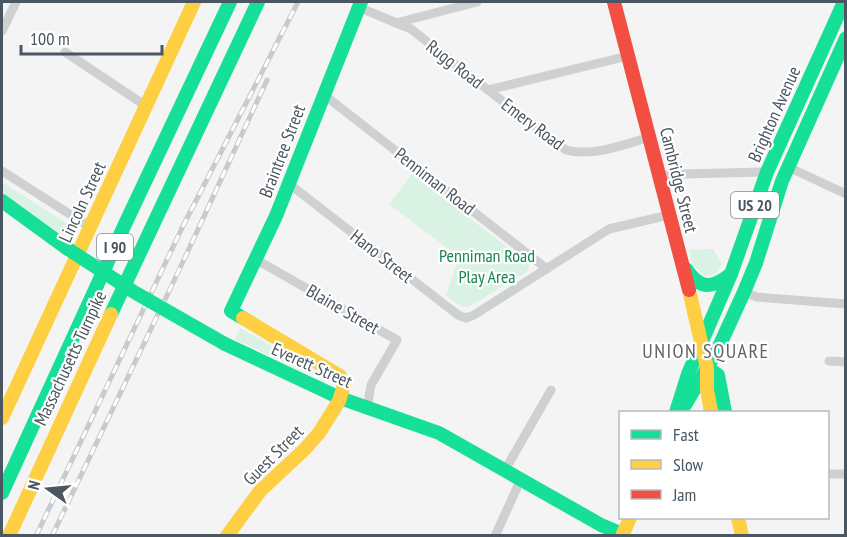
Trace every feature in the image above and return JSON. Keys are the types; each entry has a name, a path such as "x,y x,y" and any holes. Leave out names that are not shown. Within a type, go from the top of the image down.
{"main road":[{"name":"Lincoln Street","path":"2,418 194,2"},
{"name":"Massachusetts Turnpike","path":"2,493 230,2"},
{"name":"Massachusetts Turnpike","path":"9,536 258,2"},
{"name":"Cambridge Street","path":"614,2 702,344 707,368 707,390 711,411"},
{"name":"Brighton Avenue","path":"702,344 731,274 767,172 844,2"},
{"name":"Braintree Street","path":"340,398 345,385 341,377 231,311 274,221 359,4"},
{"path":"832,28 846,36"},
{"name":"Brighton Avenue","path":"707,368 744,292 788,167 846,36"},
{"name":"Everett Street","path":"2,201 68,249 134,292 225,344 340,398 434,430 622,535"},
{"path":"682,264 692,278 701,285 716,285 731,274"},
{"name":"US 20","path":"678,411 688,374 702,344"},
{"name":"Cambridge Street","path":"707,368 718,375 725,411"},
{"name":"US 20","path":"679,411 707,368"},
{"name":"Guest Street","path":"227,536 260,492 317,436 340,398"},
{"path":"622,535 630,519"},
{"path":"738,519 742,536"}],"street":[{"path":"2,31 16,2"},
{"path":"396,23 477,2"},
{"name":"Rugg Road","path":"359,4 411,29 488,90 628,56"},
{"path":"64,52 146,106"},
{"name":"Emery Road","path":"488,90 566,150 591,153 650,137"},
{"name":"Penniman Road","path":"323,94 547,269"},
{"path":"788,167 846,194"},
{"path":"2,171 90,227"},
{"path":"660,177 670,174 767,172"},
{"name":"Hano Street","path":"288,183 461,317 466,318 609,229 669,215"},
{"name":"Blaine Street","path":"255,259 397,340 371,385 367,408"},
{"path":"744,292 758,297 846,304"},
{"path":"829,361 846,362"},
{"path":"505,470 551,390"},
{"path":"829,474 846,474"},
{"path":"495,536 521,479"}],"green space":[{"name":"Penniman Road Play Area","path":"412,174 528,263 528,270 470,306 466,307 451,300 446,295 459,257 389,204"},
{"path":"2,182 72,227 65,237 2,192"},
{"path":"713,249 722,264 715,273 705,276 693,265 689,250"},
{"path":"240,328 333,381 333,383 235,339"}],"railway":[{"path":"36,536 182,228 298,2"},
{"path":"52,536 267,80"}],"traffic: fast":[{"path":"2,493 230,2"},
{"path":"111,314 258,2"},
{"path":"243,318 231,311 276,216 361,2"},
{"path":"676,411 688,374 731,274 767,172 844,2"},
{"path":"685,405 717,351 744,292 756,263 782,181 846,38"},
{"path":"2,201 68,249"},
{"path":"68,249 134,292 225,344"},
{"path":"686,269 696,281 707,285 712,285 731,274"},
{"path":"225,344 340,398 439,433 601,525 622,534"},
{"path":"707,368 718,375 725,411"}],"traffic: slow":[{"path":"2,418 194,2"},
{"path":"689,290 707,368 707,390 711,411"},
{"path":"9,536 111,314"},
{"path":"227,536 260,491 319,433 339,401 344,385 340,376 243,318"},
{"path":"622,536 630,519"},
{"path":"738,519 742,536"}],"traffic: jam":[{"path":"614,2 689,290"}],"district":[{"name":"UNION SQUARE","path":"706,351"}]}
